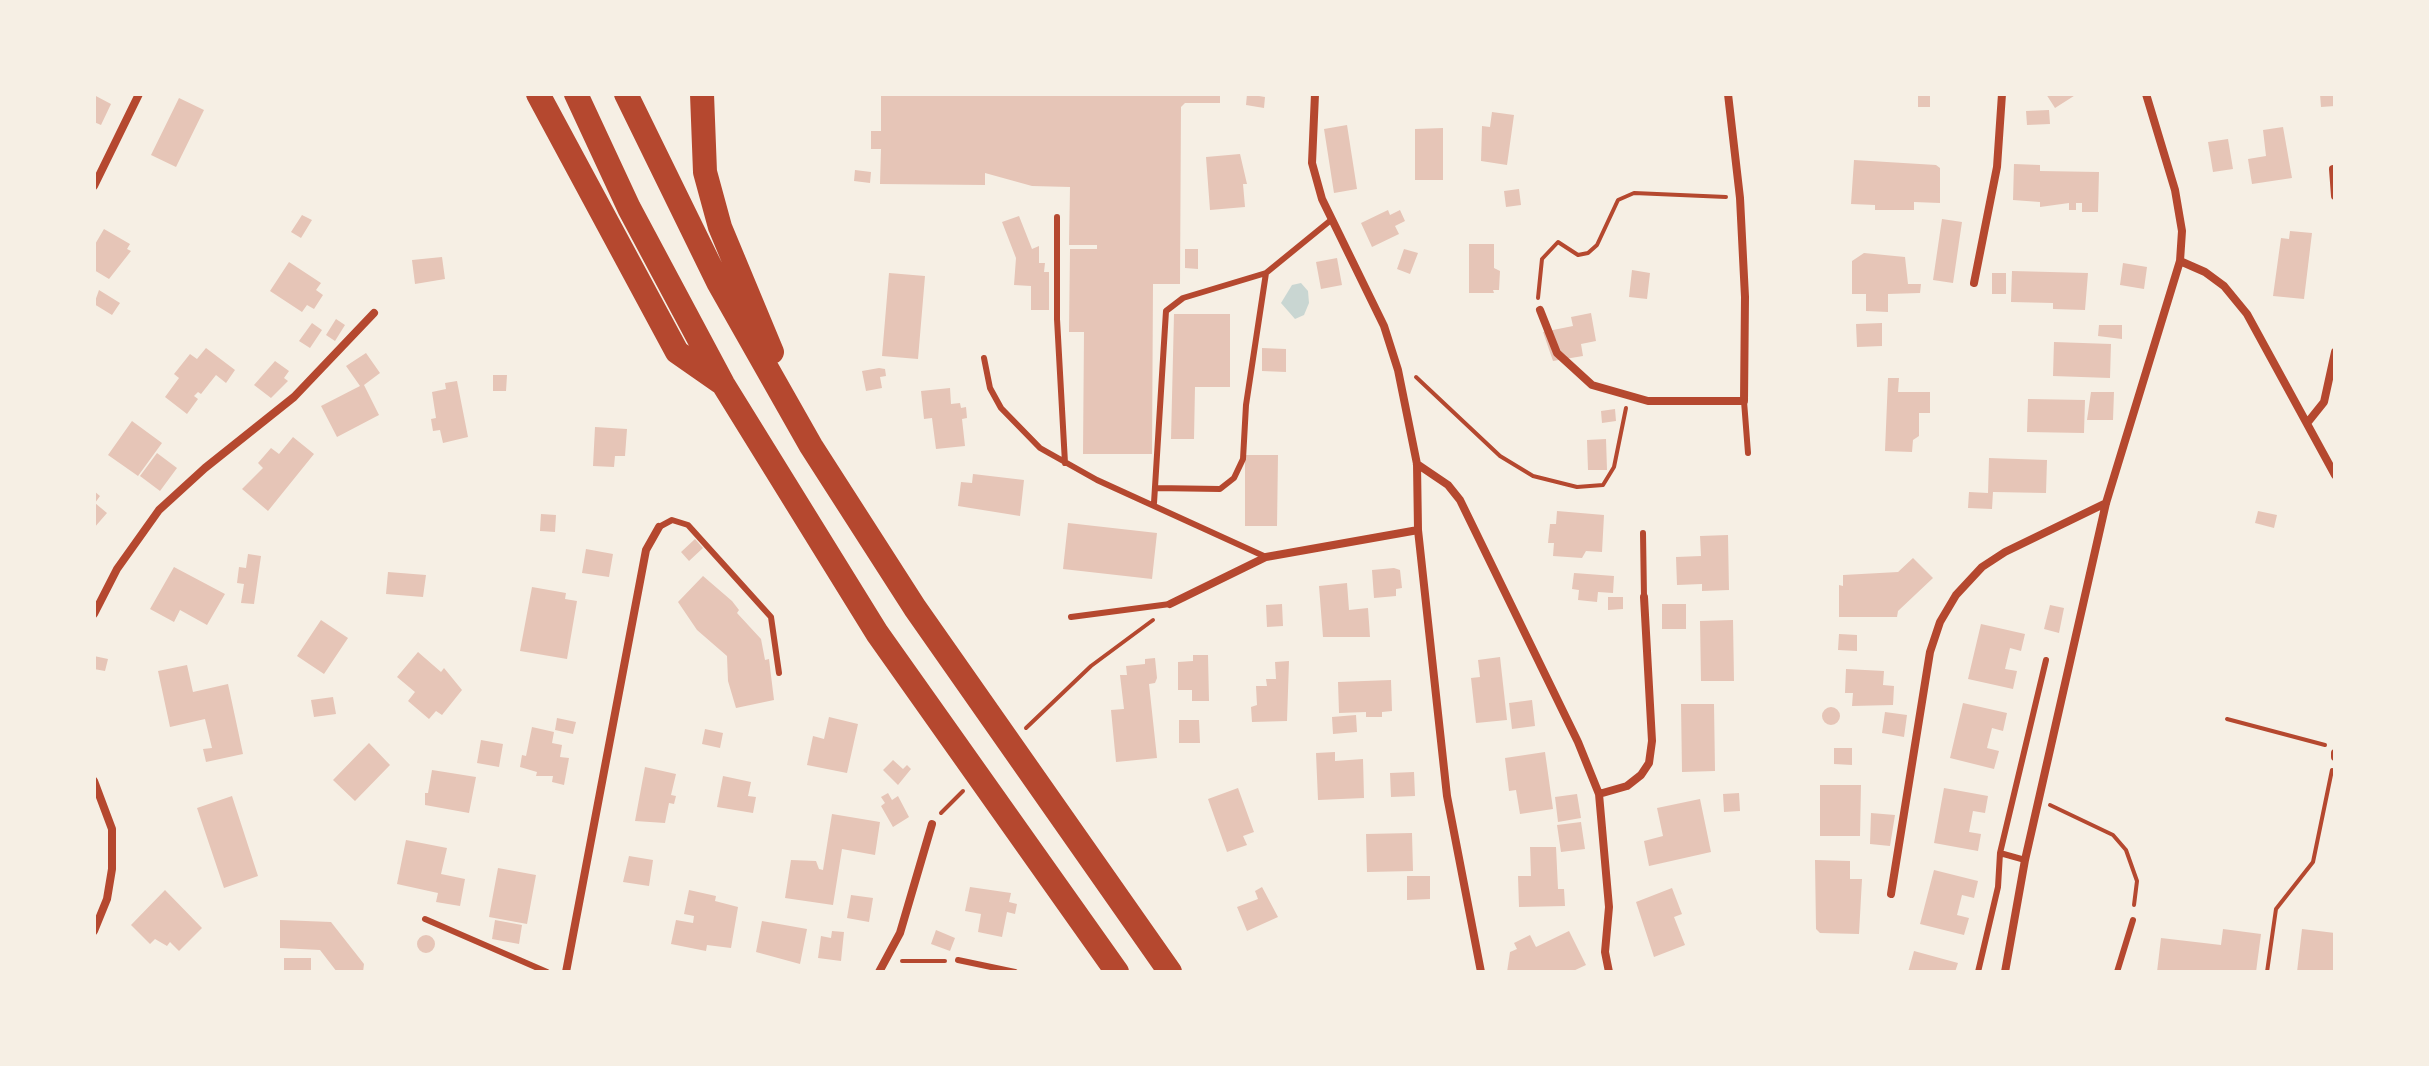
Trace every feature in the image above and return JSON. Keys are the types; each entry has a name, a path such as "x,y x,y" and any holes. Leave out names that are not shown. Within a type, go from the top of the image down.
{"highway":[{"path":"538,94 677,352 723,384"},
{"path":"576,94 629,208 723,384 877,633 1117,972"},
{"path":"626,94 718,282 811,446 915,608 1170,972"},
{"path":"702,94 705,172 720,227 811,446"}],"street":[{"path":"94,186 139,94"},
{"path":"1315,94 1312,163 1331,220 1384,326 1398,370 1417,464 1418,530 1447,796 1481,972"},
{"path":"1540,310 1557,353 1571,370 1592,385 1628,398 1744,401 1745,297 1740,198 1728,94"},
{"path":"1974,283 1997,167 2002,94"},
{"path":"2005,972 2025,860 2106,503 2180,261 2182,231 2175,190 2146,94"},
{"path":"2333,169 2335,196"},
{"path":"2180,261 2205,272 2224,286 2247,314 2335,475"},
{"path":"94,614 117,569 159,510 205,468 294,397 374,313"},
{"path":"2308,422 2324,402 2335,352"},
{"path":"1417,464 1448,485 1460,500 1572,728 1599,794 1609,907 1605,952 1609,972"},
{"path":"1891,894 1930,652 1940,622 1956,595 1982,567 2019,545 2106,503"},
{"path":"566,972 646,550 659,527"},
{"path":"1170,604 1266,557 1418,530"},
{"path":"1599,794 1627,786 1641,775 1649,763 1652,741 1644,597"},
{"path":"94,781 112,829 107,899 94,931"},
{"path":"879,972 900,933 932,824"}],"lane":[{"path":"1057,217 1057,319 1065,463"},
{"path":"1154,503 1166,311 1183,298 1266,273 1331,220"},
{"path":"1155,488 1220,489 1234,478 1243,459 1246,405 1266,273"},
{"path":"984,358 990,388 1001,408 1040,448 1065,463 1266,557"},
{"path":"1744,401 1748,453"},
{"path":"659,527 672,520 688,525 771,617 779,673"},
{"path":"1643,533 1644,597"},
{"path":"1071,617 1170,604"},
{"path":"1978,972 1998,887 2000,853 2046,660"},
{"path":"2000,853 2025,860"},
{"path":"425,919 547,972"},
{"path":"2117,972 2133,920"},
{"path":"958,960 1015,972"}],"path":[{"path":"1540,310 1538,278 1542,259 1558,242 1578,255 1588,253 1597,245 1618,200 1634,193 1740,198"},
{"path":"1398,370 1420,378 1500,456 1533,476 1577,487 1603,485 1614,467 1628,398"},
{"path":"1060,693 1140,632 1170,604"},
{"path":"2227,719 2335,753 2313,862 2276,909 2267,972"},
{"path":"2039,800 2113,835 2126,850 2137,881 2133,920"},
{"path":"887,959 916,963 958,960"}],"shaded area":[{"path":"1301,283 1308,291 1309,303 1304,315 1295,319 1281,303 1292,285"}],"building":[{"path":"881,94 1220,94 1220,103 1185,103 1181,107 1180,284 1153,284 1152,454 1083,454 1084,332 1069,332 1070,249 1097,249 1097,245 1069,245 1070,187 1032,186 985,173 985,185 880,184 881,149 871,149 871,131 881,131"},
{"path":"1247,94 1265,97 1264,108 1246,105"},
{"path":"1918,94 1930,94 1930,107 1918,107"},
{"path":"2046,94 2077,94 2055,108"},
{"path":"2320,94 2335,94 2335,106 2321,107"},
{"path":"94,95 111,104 101,125 94,122"},
{"path":"179,98 204,110 176,167 151,155"},
{"path":"2049,110 2050,124 2027,125 2026,111"},
{"path":"1492,112 1514,115 1507,165 1481,161 1482,126 1490,127"},
{"path":"1347,125 1357,189 1334,193 1324,129"},
{"path":"2283,127 2292,178 2252,184 2248,159 2266,156 2263,130"},
{"path":"1443,128 1443,180 1415,180 1415,129"},
{"path":"2228,139 2233,169 2213,172 2208,142"},
{"path":"1240,154 1247,184 1243,184 1245,207 1210,210 1206,157"},
{"path":"1854,160 1936,165 1940,168 1940,203 1914,202 1914,210 1875,210 1875,205 1851,204"},
{"path":"2014,164 2040,165 2040,171 2099,172 2098,212 2082,212 2082,203 2076,203 2076,210 2069,210 2069,203 2040,207 2040,202 2013,200"},
{"path":"855,170 871,172 870,183 854,181"},
{"path":"1519,189 1521,205 1506,207 1504,191"},
{"path":"1388,210 1390,215 1400,210 1405,221 1395,226 1399,234 1372,247 1361,223"},
{"path":"302,215 312,220 301,238 291,232"},
{"path":"1019,216 1032,249 1039,246 1039,263 1045,263 1044,272 1049,272 1049,310 1031,310 1031,286 1014,285 1016,258 1002,222"},
{"path":"1942,219 1962,222 1953,283 1933,280"},
{"path":"104,229 130,244 127,249 131,251 109,279 94,270 94,246"},
{"path":"2290,231 2312,233 2304,299 2273,296 2281,238 2289,239"},
{"path":"1469,244 1494,244 1494,268 1500,271 1499,290 1493,290 1494,293 1469,293"},
{"path":"1185,249 1198,249 1198,269 1185,268"},
{"path":"1404,249 1418,253 1410,274 1397,269"},
{"path":"1864,253 1905,257 1908,284 1921,284 1920,293 1888,294 1888,312 1866,311 1866,294 1852,294 1852,261"},
{"path":"442,257 445,279 415,284 412,260"},
{"path":"1337,258 1342,285 1321,289 1316,262"},
{"path":"289,262 321,283 316,290 323,295 314,309 307,305 302,312 270,291"},
{"path":"2123,263 2147,267 2144,289 2120,285"},
{"path":"1632,270 1650,273 1647,299 1629,297"},
{"path":"2012,271 2088,273 2085,310 2053,309 2053,303 2011,302"},
{"path":"889,273 925,276 918,359 882,356"},
{"path":"1992,273 2006,273 2006,294 1992,294"},
{"path":"99,290 120,303 112,315 94,304"},
{"path":"1591,313 1596,341 1581,344 1583,356 1553,361 1543,332 1573,326 1571,317"},
{"path":"1174,314 1230,314 1230,387 1195,387 1194,439 1171,439"},
{"path":"336,319 345,325 335,341 326,335"},
{"path":"312,323 322,330 310,348 299,341"},
{"path":"1882,323 1882,346 1857,347 1856,324"},
{"path":"2099,325 2122,325 2122,339 2098,336"},
{"path":"2054,342 2111,344 2110,378 2053,376"},
{"path":"206,348 235,370 226,383 216,375 201,394 198,392 194,396 198,399 187,414 165,397 179,378 174,374 190,354 197,359"},
{"path":"1262,348 1286,349 1286,372 1262,371"},
{"path":"366,353 380,373 364,385 379,415 337,437 321,406 360,386 346,366"},
{"path":"275,361 289,371 284,378 288,381 271,398 254,385"},
{"path":"885,369 886,376 880,377 882,388 866,391 862,371"},
{"path":"493,375 507,375 506,391 493,391"},
{"path":"1888,378 1899,378 1898,392 1930,392 1930,413 1919,413 1919,436 1913,440 1912,452 1885,451"},
{"path":"457,381 468,437 443,443 440,430 433,431 431,419 436,418 432,392 446,389 445,383"},
{"path":"950,388 951,404 960,403 961,408 966,407 967,418 962,419 965,446 936,449 932,418 924,419 921,391"},
{"path":"2091,392 2114,392 2113,420 2087,420"},
{"path":"2028,399 2085,400 2084,433 2027,432"},
{"path":"1615,409 1616,421 1602,423 1601,411"},
{"path":"132,421 162,443 138,476 108,455"},
{"path":"595,427 627,429 625,456 615,456 614,467 593,466"},
{"path":"293,437 314,454 268,511 242,489 263,468 258,463 271,448 279,454"},
{"path":"1606,439 1607,470 1588,470 1587,440"},
{"path":"157,453 177,468 160,491 140,476"},
{"path":"1245,455 1278,455 1277,526 1245,526"},
{"path":"1989,458 2047,460 2046,493 1993,492 1992,509 1968,508 1969,492 1988,493"},
{"path":"973,474 1024,480 1020,516 958,506 961,482 972,483"},
{"path":"94,491 100,496 95,503 107,513 94,528"},
{"path":"1557,511 1604,515 1602,552 1586,551 1582,558 1553,556 1554,543 1548,543 1550,524 1556,524"},
{"path":"2258,511 2277,515 2274,528 2255,523"},
{"path":"541,514 556,515 555,532 540,531"},
{"path":"1068,523 1157,533 1152,579 1063,569"},
{"path":"1728,535 1729,590 1702,591 1702,584 1677,585 1676,557 1701,556 1700,536"},
{"path":"695,539 703,548 689,561 681,552"},
{"path":"586,549 613,554 609,577 582,573"},
{"path":"248,554 261,556 254,604 241,603 244,584 237,583 239,567 246,568"},
{"path":"1913,558 1933,578 1898,611 1897,617 1839,617 1839,585 1843,586 1843,575 1898,572"},
{"path":"174,567 225,594 207,625 180,610 174,622 150,609"},
{"path":"1372,570 1400,570 1402,588 1396,589 1396,596 1374,598"},
{"path":"388,572 426,575 423,597 386,594"},
{"path":"1574,573 1614,576 1613,593 1598,592 1597,602 1578,600 1579,590 1572,589"},
{"path":"703,576 732,601 739,610 737,613 761,639 765,660 769,659 774,700 736,708 728,681 727,656 697,630 678,602"},
{"path":"1347,583 1349,610 1368,608 1370,637 1323,637 1319,586"},
{"path":"532,587 566,593 565,599 577,601 567,659 520,651"},
{"path":"1608,597 1623,597 1623,609 1608,610"},
{"path":"1282,604 1283,626 1267,627 1266,605"},
{"path":"1662,604 1686,604 1686,629 1662,629"},
{"path":"2050,605 2064,608 2059,633 2044,629"},
{"path":"321,620 348,638 324,674 297,656"},
{"path":"1733,620 1734,681 1701,681 1700,621"},
{"path":"1981,624 2025,634 2021,651 2010,648 2005,669 2017,671 2013,689 1968,679"},
{"path":"1839,634 1857,635 1857,651 1838,650"},
{"path":"418,652 441,672 444,668 462,690 442,715 436,711 429,719 408,701 415,692 397,677"},
{"path":"1193,655 1208,655 1209,701 1192,701 1192,690 1178,690 1178,662 1193,661"},
{"path":"94,656 108,659 105,671 94,669"},
{"path":"1500,657 1507,720 1476,723 1471,678 1480,677 1478,660"},
{"path":"1155,658 1157,678 1155,683 1149,684 1157,758 1116,762 1111,710 1124,709 1120,675 1127,675 1126,666 1145,664 1145,659"},
{"path":"1289,661 1287,721 1252,722 1251,707 1257,705 1256,686 1267,686 1266,679 1276,679 1275,662"},
{"path":"187,665 193,692 228,684 243,754 206,762 203,749 212,748 205,719 170,727 158,671"},
{"path":"1846,669 1884,671 1883,685 1894,686 1893,705 1852,706 1853,693 1845,693"},
{"path":"1391,680 1392,711 1382,712 1382,717 1366,717 1366,712 1339,713 1338,682"},
{"path":"333,697 336,714 314,717 311,700"},
{"path":"1532,700 1535,726 1512,729 1509,703"},
{"path":"1963,703 2007,713 2003,731 1992,728 1987,748 1999,751 1994,769 1950,758"},
{"path":"1681,704 1714,704 1715,771 1682,772"},
{"path":"1827,707 1835,707 1840,716 1838,723 1827,725 1822,720 1822,712"},
{"path":"1885,712 1907,715 1904,737 1882,733"},
{"path":"1356,715 1357,732 1333,734 1332,717"},
{"path":"829,717 858,724 847,773 807,765 813,736 824,739"},
{"path":"557,718 576,722 573,734 555,730"},
{"path":"1179,720 1199,720 1200,743 1179,743"},
{"path":"532,727 554,732 552,743 562,745 560,757 569,758 564,785 552,782 553,776 536,776 537,772 520,767 522,755 526,756"},
{"path":"705,729 723,733 720,748 702,744"},
{"path":"481,740 503,744 499,767 477,763"},
{"path":"369,743 390,765 355,801 333,780"},
{"path":"1834,748 1852,748 1852,765 1834,764"},
{"path":"1335,752 1335,761 1363,759 1364,798 1318,800 1316,753"},
{"path":"1545,752 1553,809 1520,814 1516,790 1509,791 1505,758"},
{"path":"893,760 903,769 907,765 911,769 898,785 883,770"},
{"path":"645,767 676,774 671,795 676,796 674,804 669,803 665,823 635,821"},
{"path":"432,770 476,777 469,813 425,805"},
{"path":"1414,772 1415,796 1391,797 1390,773"},
{"path":"723,776 751,782 748,796 756,797 753,813 717,807"},
{"path":"1820,785 1861,785 1860,836 1820,836"},
{"path":"1238,788 1254,832 1243,836 1247,845 1227,852 1208,799"},
{"path":"1944,788 1988,796 1985,813 1973,811 1969,832 1981,834 1978,851 1934,843"},
{"path":"888,793 892,800 898,796 909,817 893,827 881,806 885,803 881,797"},
{"path":"1739,793 1740,811 1724,812 1723,794"},
{"path":"1577,794 1581,818 1558,822 1555,797"},
{"path":"232,796 258,876 224,888 197,808"},
{"path":"1700,799 1711,852 1649,866 1644,841 1663,836 1657,808"},
{"path":"1871,813 1895,815 1890,846 1870,844"},
{"path":"832,814 880,822 875,855 842,849 833,905 785,898 791,860 816,861 819,869 823,870"},
{"path":"1581,822 1585,849 1561,852 1557,825"},
{"path":"1412,833 1413,871 1367,872 1366,834"},
{"path":"406,840 447,848 441,874 465,879 460,906 436,902 438,893 397,884"},
{"path":"1530,847 1556,847 1558,889 1564,889 1565,906 1519,907 1518,876 1531,876"},
{"path":"629,856 653,860 649,886 623,882"},
{"path":"1815,860 1850,861 1850,879 1862,879 1859,934 1820,933 1816,929"},
{"path":"498,868 536,875 527,924 489,917"},
{"path":"1934,870 1978,881 1974,898 1962,895 1957,915 1969,918 1964,935 1920,924"},
{"path":"1407,876 1430,876 1430,899 1407,900"},
{"path":"970,887 1011,893 1009,902 1017,904 1015,914 1007,912 1002,937 978,932 981,914 965,911"},
{"path":"1262,887 1278,917 1247,931 1237,907 1258,899 1255,891"},
{"path":"1672,888 1682,914 1674,917 1685,945 1654,957 1636,902"},
{"path":"165,890 202,928 179,951 170,942 167,946 155,939 150,944 131,925"},
{"path":"689,890 716,896 715,901 738,907 731,948 707,945 706,951 671,944 676,920 693,923 694,916 684,914"},
{"path":"851,895 873,898 869,922 847,918"},
{"path":"280,920 331,922 364,964 363,972 337,972 320,950 280,948"},
{"path":"495,920 522,925 519,944 492,939"},
{"path":"762,921 807,929 800,964 756,952"},
{"path":"2223,929 2261,934 2256,972 2157,972 2161,938 2221,945"},
{"path":"2302,929 2335,933 2335,972 2297,972"},
{"path":"936,930 955,938 950,951 931,944"},
{"path":"832,931 844,932 841,961 818,958 821,936 831,938"},
{"path":"1569,931 1586,965 1571,972 1507,972 1510,952 1517,949 1514,943 1530,935 1536,947"},
{"path":"426,935 435,944 426,953 417,944"},
{"path":"1914,951 1958,963 1955,972 1908,972"},
{"path":"284,958 311,958 311,972 284,972"}]}
